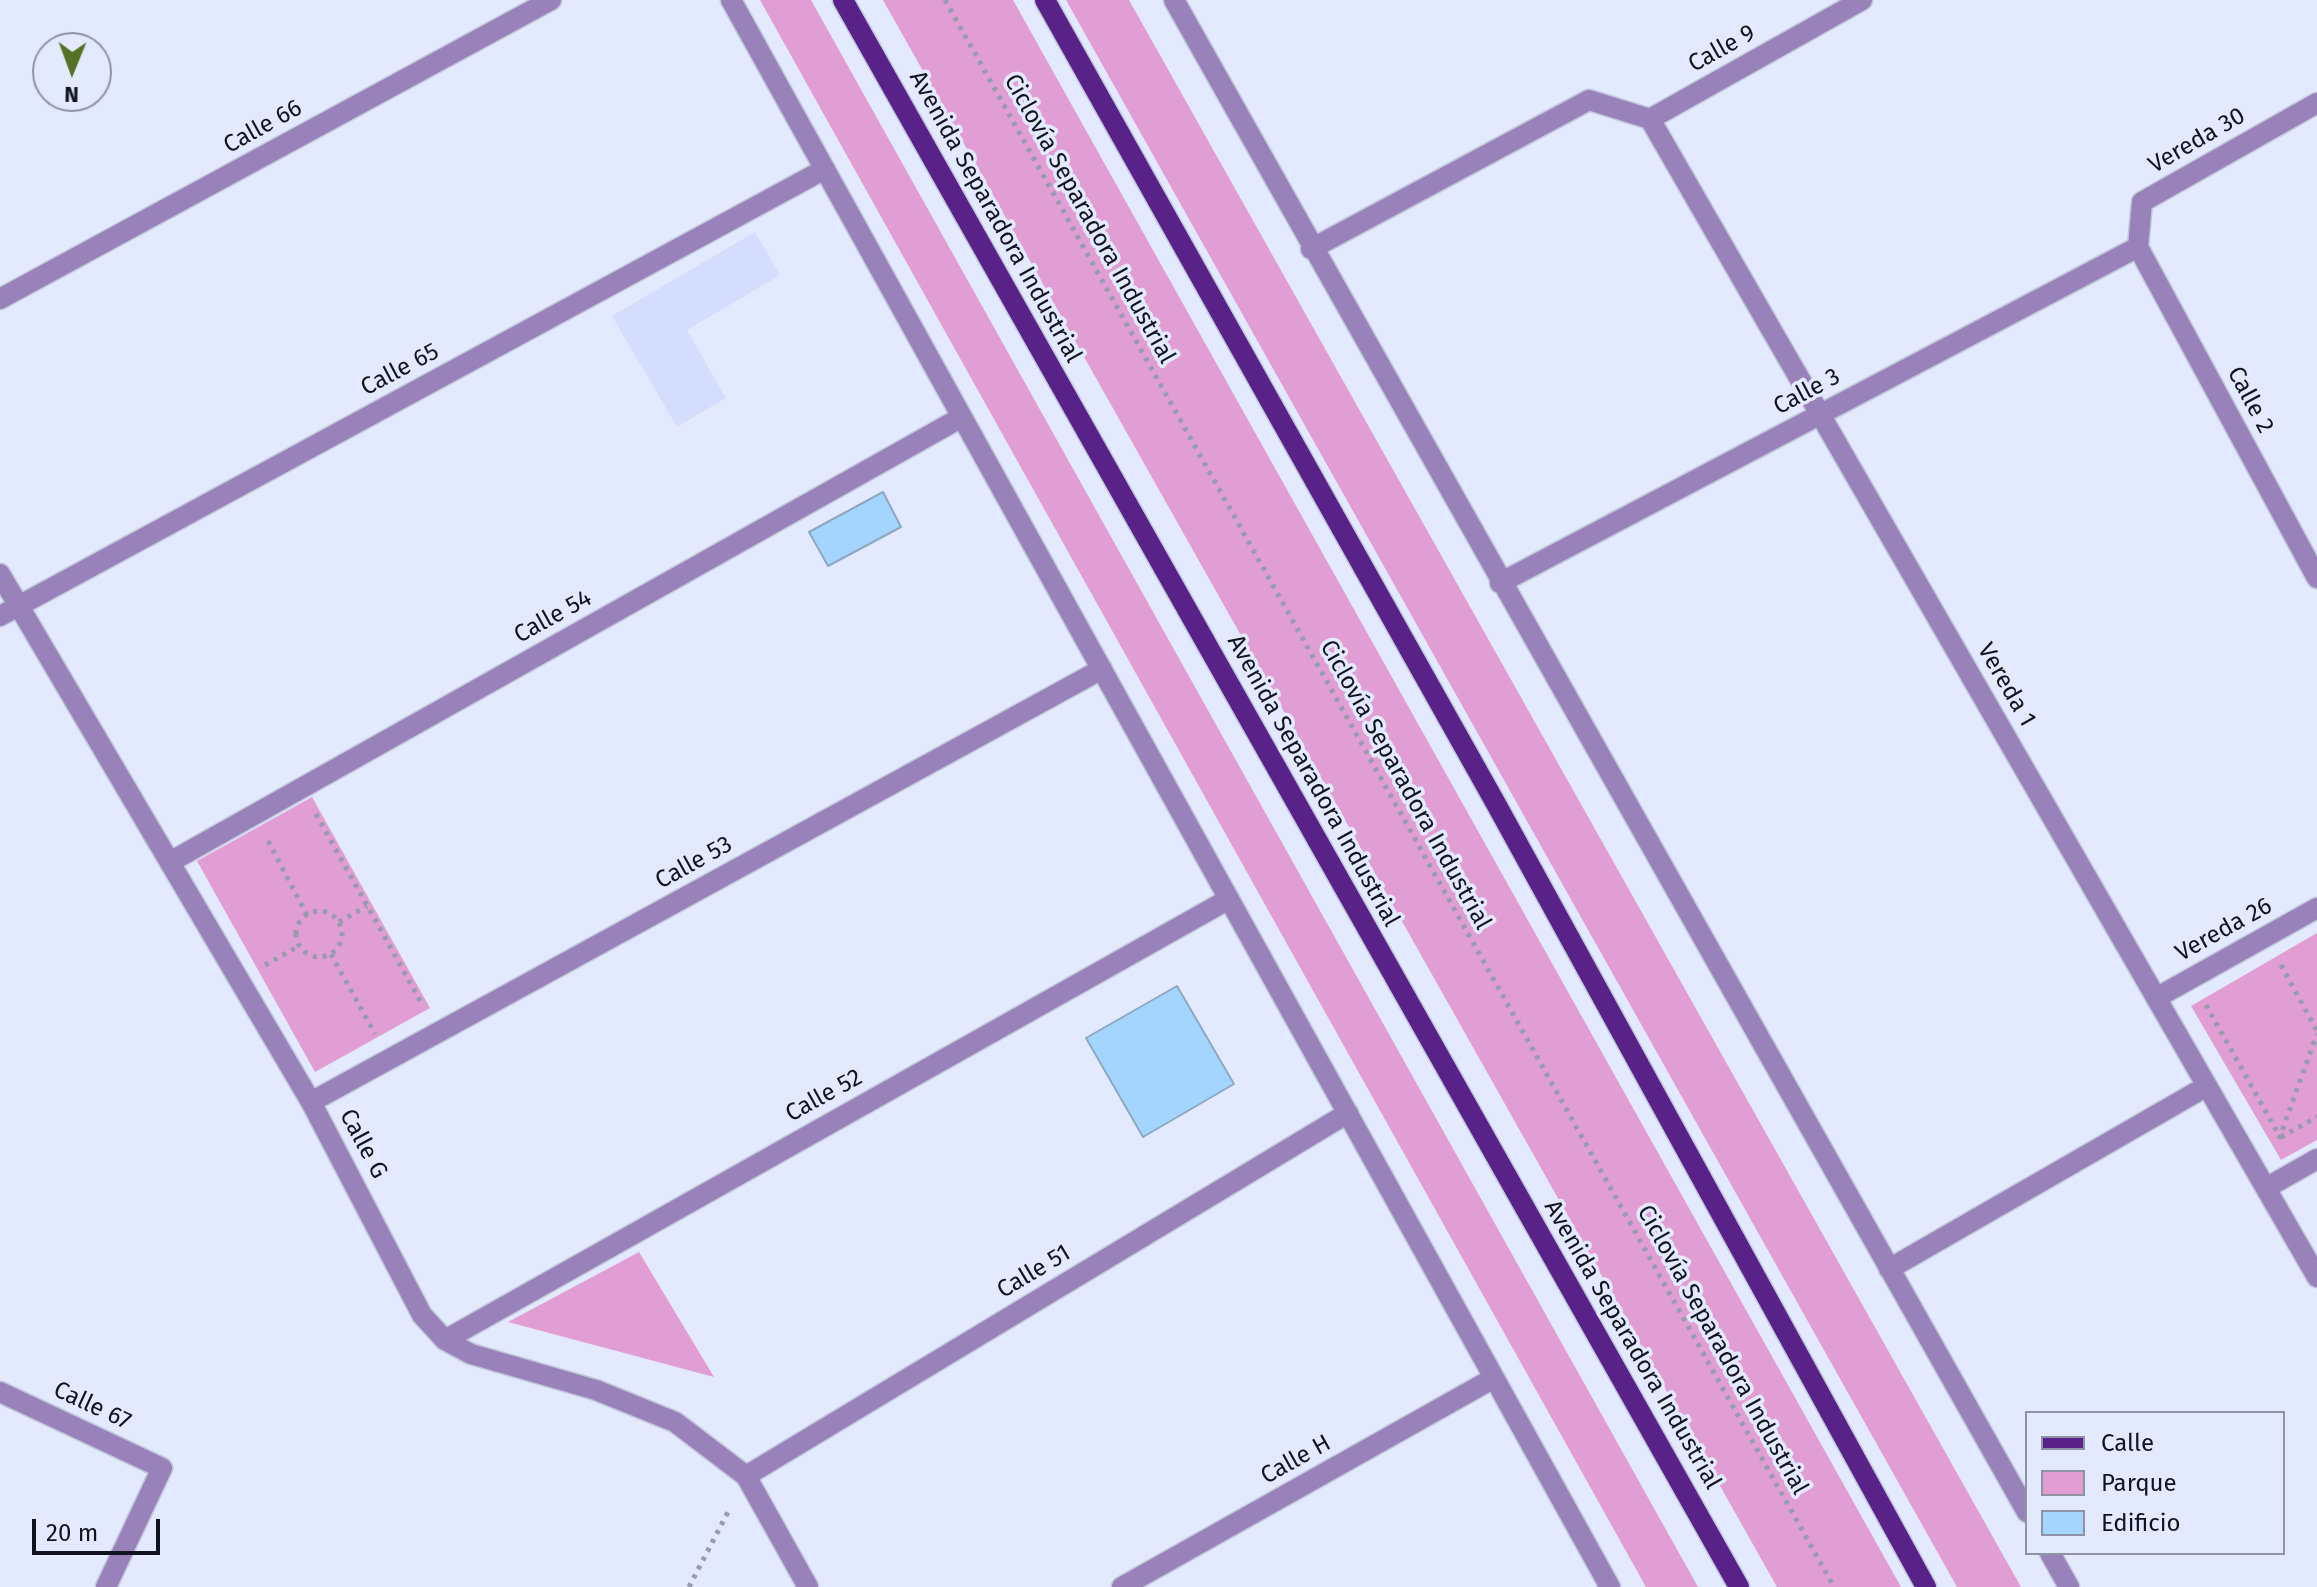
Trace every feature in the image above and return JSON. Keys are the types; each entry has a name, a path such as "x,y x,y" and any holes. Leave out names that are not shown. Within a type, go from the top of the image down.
{"main road":[{"name":"Avenida Separadora Industrial","path":"843,0 1739,1587"},
{"path":"1045,0 1495,802 1926,1587"}],"street":[{"name":"Calle 66","path":"0,299 551,0"},
{"path":"731,0 1610,1587"},
{"path":"1174,0 1311,249 2025,1508"},
{"name":"Calle 9","path":"1650,119 1862,0"},
{"path":"1311,249 1589,100 1650,119"},
{"name":"Vereda 30","path":"2138,247 2142,202 2317,103"},
{"name":"Vereda 1","path":"1650,119 2317,1277"},
{"name":"Calle 65","path":"9,612 825,169"},
{"name":"Calle 3","path":"1500,583 2138,247"},
{"name":"Calle 2","path":"2138,247 2317,578"},
{"name":"Calle 54","path":"170,862 962,417"},
{"name":"Calle G","path":"0,574 9,612 170,862 311,1102 422,1315 445,1340 471,1354 596,1390 675,1422 746,1476 808,1587"},
{"name":"Calle 53","path":"311,1102 1102,669"},
{"name":"Calle 52","path":"445,1340 1229,899"},
{"name":"Vereda 26","path":"2156,998 2317,908"},
{"path":"1889,1269 2207,1086"},
{"name":"Calle 51","path":"746,1476 1348,1113"},
{"path":"2266,1188 2317,1159"},
{"name":"Calle H","path":"1122,1587 1494,1378"},
{"name":"Calle 67","path":"0,1392 162,1468 106,1587"},
{"path":"2051,1555 2069,1587"}],"path":[{"name":"Ciclovía Separadora Industrial","path":"945,0 1834,1587"},
{"path":"301,789 424,1006 412,1013"},
{"path":"254,816 307,915"},
{"path":"339,922 367,906"},
{"path":"318,911 330,914 339,922 340,945 331,954 320,957 308,954 299,946 295,935 298,923 307,915 318,911"},
{"path":"261,967 299,946"},
{"path":"254,954 268,980"},
{"path":"331,954 375,1034"},
{"path":"2268,970 2293,957"},
{"path":"2280,1137 2317,1032 2281,963"},
{"path":"2218,998 2206,1005 2280,1137"},
{"path":"364,1040 387,1027"},
{"path":"2280,1137 2317,1117"},
{"path":"689,1587 746,1476"}],"shaded area":[{"path":"755,232 780,275 687,330 726,398 677,427 612,316"}],"green space":[{"path":"760,0 811,0 1698,1587 1646,1587"},
{"path":"883,0 1013,0 1901,1587 1777,1587"},
{"path":"1066,0 1129,0 2021,1587 1957,1587"},
{"path":"312,797 430,1008 315,1072 197,861"},
{"path":"2317,933 2317,1140 2281,1160 2191,1006"},
{"path":"639,1252 714,1377 508,1322"}],"building":[{"path":"883,492 901,527 828,566 809,532"},
{"path":"1177,986 1234,1084 1143,1137 1086,1038"}]}
